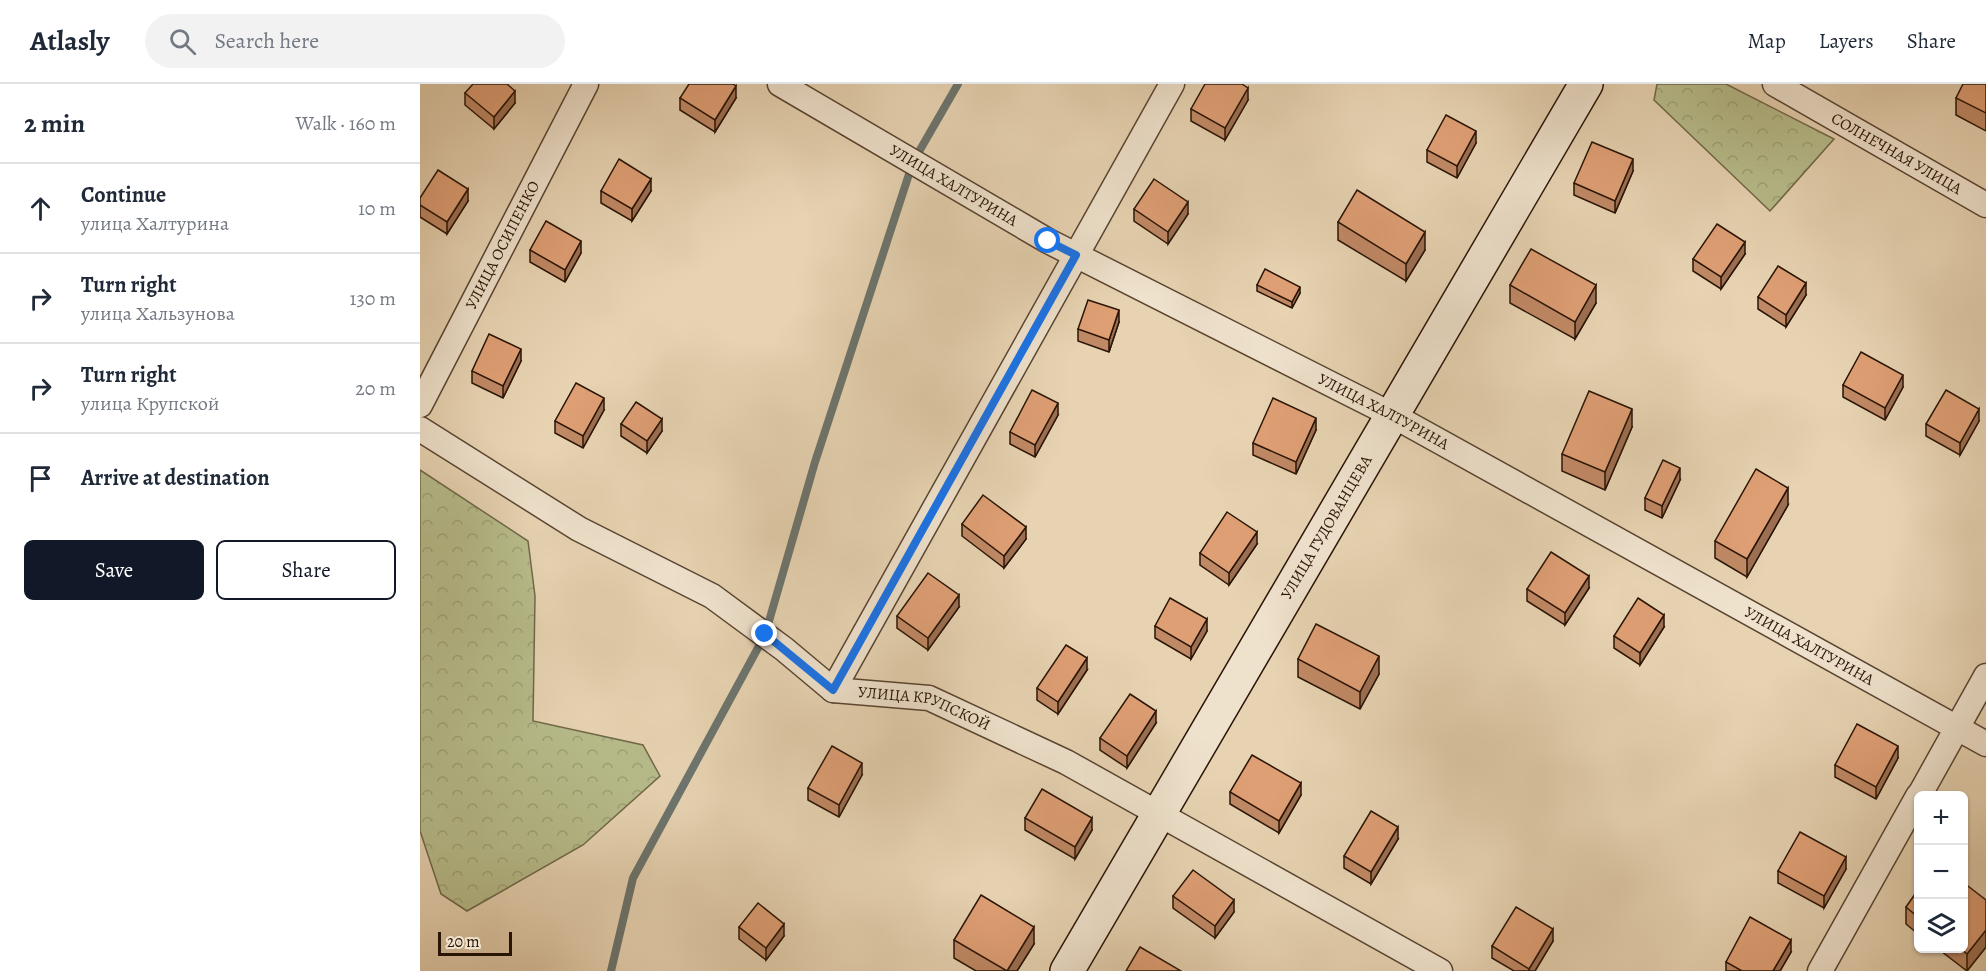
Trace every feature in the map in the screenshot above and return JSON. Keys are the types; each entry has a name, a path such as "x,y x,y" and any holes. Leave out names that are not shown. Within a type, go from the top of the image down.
{"street":[{"name":"УЛИЦА ОСИПЕНКО","path":"420,405 586,84"},
{"name":"УЛИЦА ХАЛТУРИНА","path":"780,84 1048,241 1392,415 1986,744"},
{"path":"833,690 1172,84"},
{"name":"УЛИЦА ГУДОВАНЦЕВА","path":"1067,971 1586,84"},
{"name":"СОЛНЕЧНАЯ УЛИЦА","path":"1775,84 1986,205"},
{"name":"УЛИЦА КРУПСКОЙ","path":"420,429 579,529 712,596 784,649 833,690 929,698 1066,762 1440,971"},
{"path":"1922,791 1986,676"},
{"path":"1820,971 1914,805"}],"green space":[{"path":"1657,84 1726,84 1834,139 1770,211 1654,100"},
{"path":"420,470 528,541 535,596 533,721 643,745 660,776 583,845 467,911 441,894 420,831"}],"building":[{"path":"473,84 507,84 515,91 494,117 465,93"},
{"path":"689,84 733,84 736,86 715,120 680,98"},
{"path":"1205,84 1242,84 1248,88 1225,128 1191,109"},
{"path":"1963,84 1986,84 1986,113 1956,98"},
{"path":"1446,115 1476,131 1457,166 1427,150"},
{"path":"1592,142 1633,159 1615,201 1574,183"},
{"path":"619,159 651,179 632,209 601,191"},
{"path":"438,170 468,189 447,222 420,205 420,198"},
{"path":"1154,179 1188,202 1168,232 1134,209"},
{"path":"1357,190 1425,232 1406,264 1338,222"},
{"path":"546,221 581,241 565,270 530,250"},
{"path":"1717,224 1745,242 1721,277 1693,259"},
{"path":"1531,249 1596,285 1575,322 1510,285"},
{"path":"1778,266 1806,283 1786,315 1758,297"},
{"path":"1265,269 1300,287 1292,302 1257,285"},
{"path":"1088,300 1119,310 1109,340 1078,329"},
{"path":"489,334 521,349 503,386 472,371"},
{"path":"1861,352 1903,375 1885,408 1843,385"},
{"path":"576,383 604,398 583,436 555,421"},
{"path":"1032,390 1058,403 1035,445 1010,432"},
{"path":"1946,390 1979,409 1960,443 1926,424"},
{"path":"1589,391 1632,409 1605,472 1562,454"},
{"path":"1273,398 1316,418 1296,462 1253,443"},
{"path":"636,402 662,419 647,441 621,424"},
{"path":"1663,460 1680,468 1662,506 1645,498"},
{"path":"1756,469 1788,488 1747,559 1715,541"},
{"path":"983,495 1026,527 1004,556 962,524"},
{"path":"1227,512 1257,532 1229,573 1200,553"},
{"path":"1551,552 1589,576 1565,613 1527,589"},
{"path":"928,573 959,595 928,638 897,616"},
{"path":"1170,598 1207,619 1191,647 1155,626"},
{"path":"1638,598 1664,615 1640,653 1614,636"},
{"path":"1316,624 1379,656 1360,692 1298,659"},
{"path":"1066,645 1087,658 1058,702 1037,688"},
{"path":"1130,694 1156,711 1127,756 1100,738"},
{"path":"1857,724 1898,746 1876,787 1835,765"},
{"path":"832,746 862,763 839,805 808,788"},
{"path":"1252,755 1301,783 1279,821 1230,792"},
{"path":"1042,789 1092,818 1075,847 1025,818"},
{"path":"1371,811 1398,827 1371,872 1344,856"},
{"path":"1800,832 1846,857 1824,896 1778,871"},
{"path":"1193,870 1234,900 1215,926 1173,896"},
{"path":"1968,886 1986,900 1986,930 1968,953"},
{"path":"981,895 1034,927 1007,971 954,940"},
{"path":"1914,896 1914,914 1906,907"},
{"path":"758,903 784,924 766,948 739,927"},
{"path":"1516,907 1553,929 1529,969 1492,946"},
{"path":"1750,917 1791,940 1773,971 1742,971 1726,962"},
{"path":"1140,947 1181,971 1126,971"}],"waterway":[{"path":"611,971 633,878 765,635 815,462 913,162 958,84"}],"route":[{"path":"765,634 833,690 1076,255 1048,241"}]}
